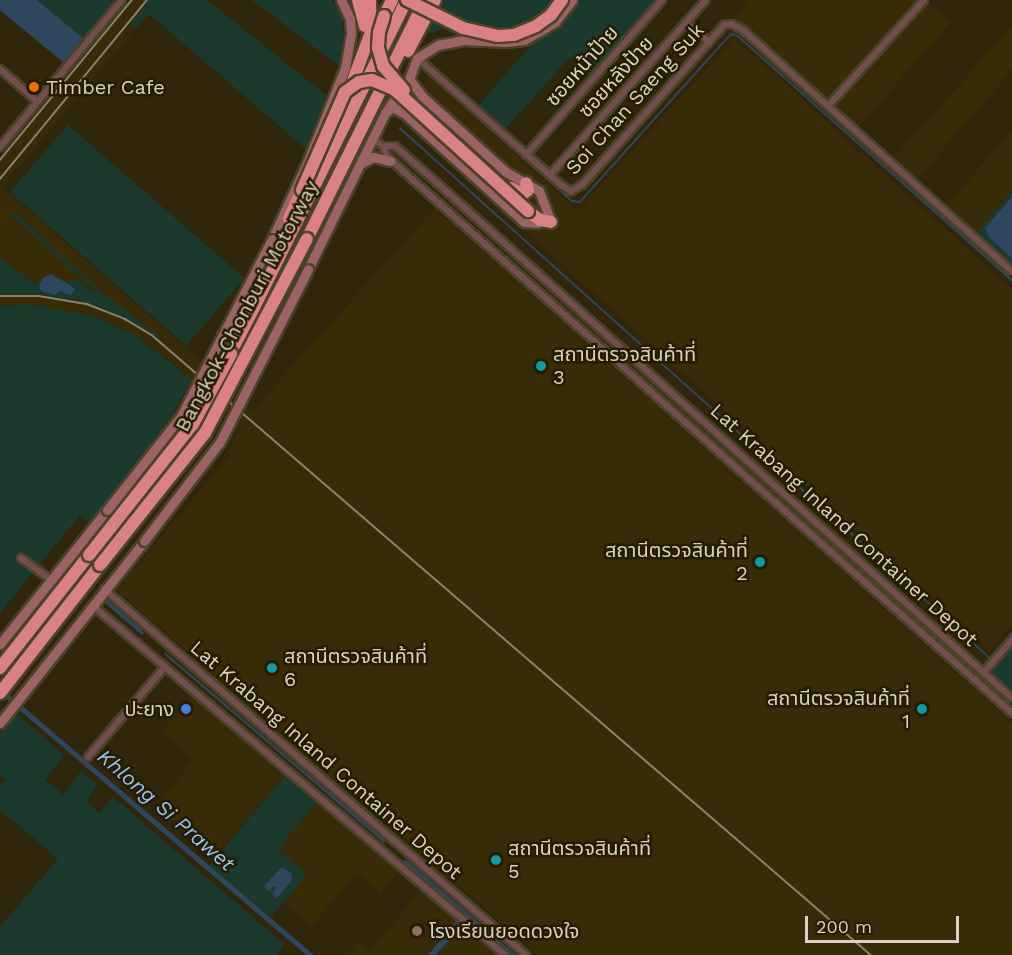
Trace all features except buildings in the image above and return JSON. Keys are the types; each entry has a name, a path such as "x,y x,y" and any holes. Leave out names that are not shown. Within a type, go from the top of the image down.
{"highway":[{"path":"392,0 379,33 378,48 383,66 394,81 511,189 523,194 528,190 526,183"},
{"path":"407,0 463,28 498,36 520,33 536,26 551,15 562,0"},
{"name":"Bangkok-Chonburi Motorway","path":"0,668 193,424 407,0"},
{"name":"Bangkok-Chonburi Motorway","path":"0,693 205,433 308,237 425,0"},
{"path":"308,237 437,0"},
{"path":"333,150 339,117 365,45 363,2"},
{"path":"246,322 262,277 338,104 345,92 359,82 372,80 395,90 528,212 546,218"}],"main road":[{"path":"0,645 49,578 107,510 181,416 272,239 308,163 345,68 351,33 350,20 341,0"},
{"path":"385,113 390,108 398,109 458,159 524,222 530,224 546,218 539,191 506,172 415,88 409,79 417,58 432,47 452,41 506,42 532,37 555,22 572,0"},
{"path":"0,723 220,442 394,96 403,87 415,88"},
{"path":"358,167 374,157 392,161"}],"street":[{"path":"0,147 2,139 38,102 122,0"},
{"name":"ซอยหน้าป้าย","path":"526,155 662,0"},
{"name":"ซอยหลังป้าย","path":"550,175 706,0"},
{"path":"828,106 924,0"},
{"path":"686,23 708,42"},
{"name":"Soi Chan Saeng Suk","path":"417,58 568,190 579,187 708,42 724,25 732,24 828,106 1012,271"},
{"path":"0,69 38,102"},
{"path":"373,139 383,146"},
{"name":"Lat Krabang Inland Container Depot","path":"383,146 392,161 1012,713"},
{"name":"Lat Krabang Inland Container Depot","path":"383,146 395,146 1012,698"},
{"path":"499,256 508,246"},
{"path":"586,334 595,324"},
{"path":"21,558 49,578"},
{"name":"Lat Krabang Inland Container Depot","path":"104,589 526,955"},
{"name":"Lat Krabang Inland Container Depot","path":"92,605 505,955"},
{"path":"984,672 1012,640"},
{"path":"88,757 165,667"}],"shaded area":[{"path":"126,0 149,0 130,24 136,28 2,187 200,360 252,411 435,208 1012,722 1012,955 538,955 116,590 230,455 227,452 241,428 179,368 137,336 93,316 29,304 0,306 0,152"},
{"path":"748,0 924,0 950,23 858,128 734,17"},
{"path":"1012,26 1012,70 916,180 893,159"},
{"path":"734,38 1012,289 1012,626 990,651 398,116 429,76 578,211"},
{"path":"1012,130 1012,192 975,234 944,208"},
{"path":"193,695 285,776 214,858 156,806 193,760 161,732"},
{"path":"317,802 398,871 380,893 357,873 311,927 283,902 307,874 277,849"},
{"name":"โรงเรียนยอดดวงใจ","path":"422,891 456,921 428,955 346,955 359,941 369,950"},
{"path":"464,926 496,955 435,955"}],"green space":[{"path":"37,0 117,0 84,39"},
{"path":"149,0 207,0 327,96 306,149 149,14 136,28 130,24"},
{"path":"252,0 332,0 342,16 344,36 339,66"},
{"path":"445,0 568,0 547,24 471,36 456,36 444,29 423,35"},
{"path":"580,0 660,0 593,76 570,57 505,129 479,105 532,44 564,23"},
{"path":"68,125 245,279 186,346 10,192"},
{"path":"1012,192 1012,197 985,228 988,236 1012,259 1012,267 975,234"},
{"path":"11,210 102,292 167,343 129,320 81,301 36,294 0,294 0,257 33,283 79,280 92,292 96,291 11,215"},
{"path":"29,304 94,316 137,336 192,380 160,436 90,523 80,515 0,613 0,306"},
{"path":"1012,646 1012,691 989,670"},
{"path":"15,712 64,755 45,780 64,795 81,771 98,785 86,801 99,813 113,797 284,944 277,955 0,955 0,927 58,859 0,810 0,786 5,779 0,776 0,734"},
{"path":"285,776 317,802 278,849 307,875 271,917 209,866"}],"water":[{"path":"0,0 37,0 84,39 64,63 0,10"},
{"path":"1012,197 1012,259 988,236 985,228"},
{"path":"51,274 75,289 73,293 70,295 60,291 56,295 41,291 39,286 44,277"},
{"path":"106,599 144,633 142,635 105,603"},
{"path":"165,652 386,841 384,843 165,655"},
{"path":"407,860 516,955 509,955 402,861"},
{"path":"282,867 292,874 292,880 277,898 272,894 276,888 273,886 269,891 264,886"},
{"path":"456,921 464,926 435,955 428,955"}],"waterway":[{"path":"475,114 572,201 580,202 733,34 738,36 1012,280"},
{"path":"400,128 990,658 1012,633"},
{"name":"Khlong Si Prawet","path":"1,691 310,955"}],"railway":[{"path":"0,160 132,0"},
{"path":"0,179 147,0"},
{"path":"0,296 39,296 87,304 125,319 152,335 871,955"}],"place":[{"name":"Timber Cafe","path":"34,87"},
{"name":"สถานีตรวจสินค้าที่ 3","path":"541,366"},
{"name":"สถานีตรวจสินค้าที่ 2","path":"760,562"},
{"name":"สถานีตรวจสินค้าที่ 6","path":"272,668"},
{"name":"ปะยาง","path":"186,709"},
{"name":"สถานีตรวจสินค้าที่ 1","path":"922,709"},
{"name":"สถานีตรวจสินค้าที่ 5","path":"496,860"},
{"name":"โรงเรียนยอดดวงใจ","path":"417,931"}]}
